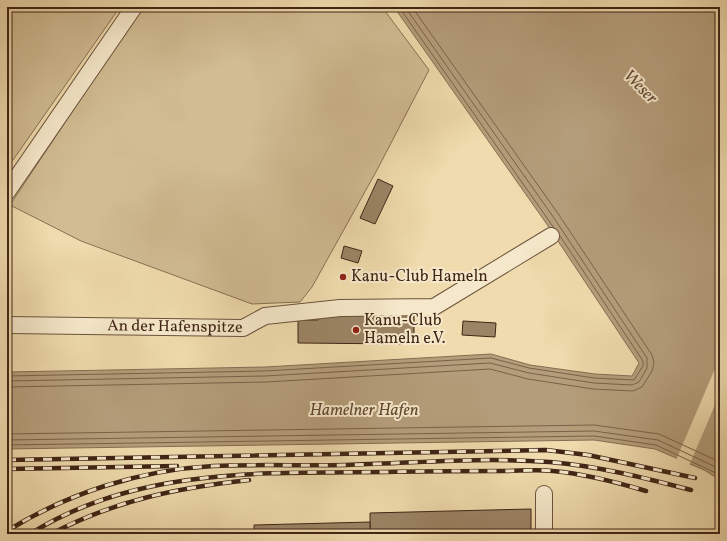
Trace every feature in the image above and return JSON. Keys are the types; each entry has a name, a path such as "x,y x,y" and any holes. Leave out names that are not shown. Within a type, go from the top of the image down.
{"street":[{"path":"7,192 134,7"},
{"name":"An der Hafenspitze","path":"7,325 243,328 265,316 340,308 362,309 434,307 552,236"},
{"path":"544,494 544,534"}],"shaded area":[{"path":"7,7 120,7 13,160 7,162"},
{"path":"142,7 382,7 429,70 377,170 312,287 300,302 252,304 81,241 10,205"}],"water":[{"path":"394,7 720,7 720,480 704,470 655,449 594,440 7,449 7,372 265,367 491,354 530,365 595,374 632,376 639,363 546,223"}],"pier":[{"path":"720,357 720,393 689,466 676,460"}],"building":[{"path":"378,179 393,186 375,224 360,218"},
{"path":"344,246 362,251 358,263 341,258"},
{"name":"Kanu-Club Hameln e.V.","path":"319,314 414,314 414,339 403,339 403,344 298,343 298,320 318,320"},
{"path":"463,321 496,323 495,337 462,335"},
{"path":"531,509 531,534 370,534 370,513"},
{"path":"370,522 370,534 254,534 254,525"}],"railway":[{"path":"7,460 546,450 588,455 695,478"},
{"path":"7,531 30,517 55,505 106,486 159,472 213,466 346,465 474,460 550,462 604,469 691,490"},
{"path":"7,469 177,466"},
{"path":"30,534 71,512 113,496 157,485 202,478 248,474 541,470 589,476 646,491"},
{"path":"51,534 99,512 147,497 197,487 249,480"}],"place":[{"name":"Kanu-Club Hameln","path":"343,277"},
{"name":"Kanu-Club Hameln e.V.","path":"356,330"}],"water label":[{"name":"Weser","path":"640,87"},
{"name":"Hamelner Hafen","path":"364,410"}]}
